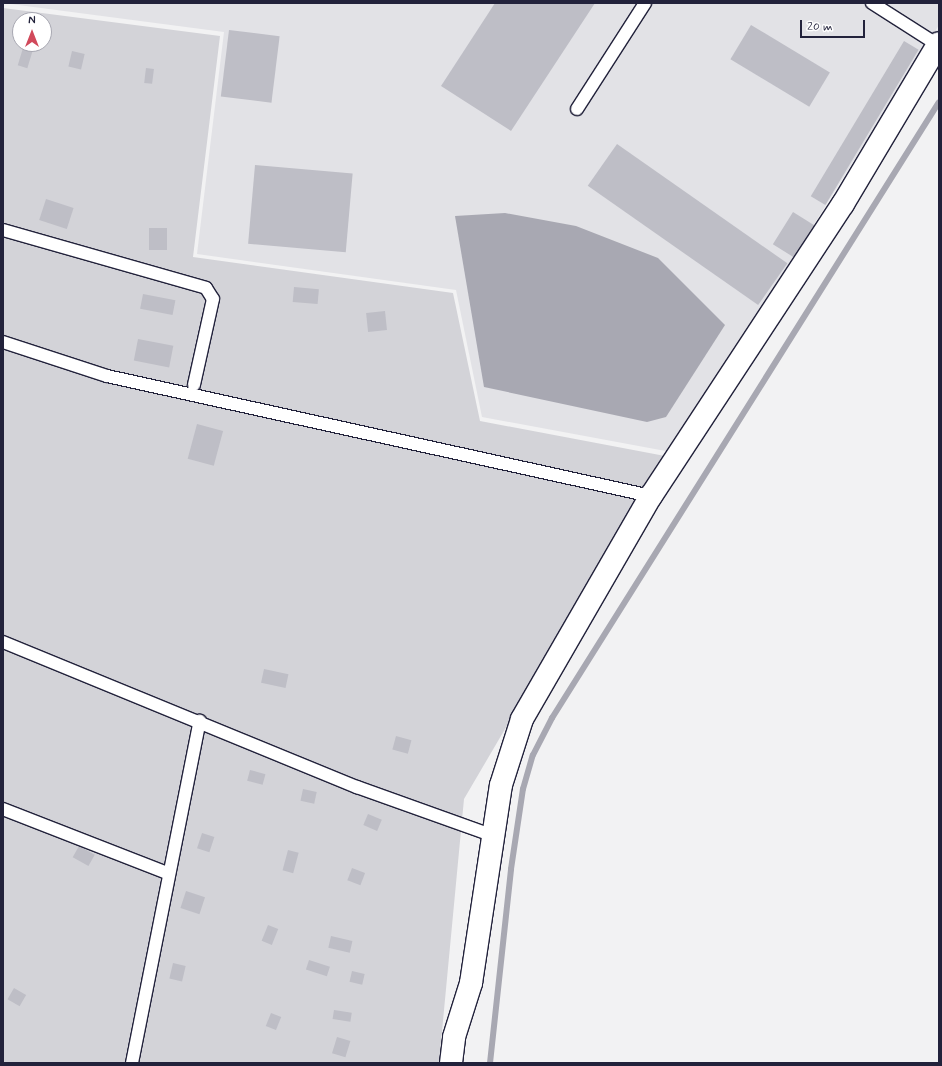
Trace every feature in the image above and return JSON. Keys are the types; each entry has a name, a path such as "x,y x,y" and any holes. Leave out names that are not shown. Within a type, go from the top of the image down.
{"street":[{"path":"451,1063 454,1037 471,983 492,835 510,749 522,719 651,496 843,204 938,44"}],"lane":[{"path":"577,109 645,3"},
{"path":"872,3 938,44"},
{"path":"3,230 206,288 213,299 194,385"},
{"path":"3,342 107,376 651,496"},
{"path":"3,642 200,721 357,787 492,835"},
{"path":"132,1063 167,873 200,721"},
{"path":"3,809 167,873"}],"shaded area":[{"path":"3,3 939,3 939,25 671,452 482,417 456,290 197,254 224,32"},
{"path":"3,8 34,12 12,12 12,52 52,52 52,14 220,36 193,257 453,293 480,421 665,456 464,799 439,1063 3,1063"},
{"path":"505,213 576,226 658,258 725,325 666,417 647,422 484,387 455,216"}],"building":[{"path":"495,3 595,3 511,131 441,86"},
{"path":"751,25 830,72 809,107 730,59"},
{"path":"229,30 280,36 271,103 221,97"},
{"path":"904,41 919,50 825,205 811,196"},
{"path":"72,51 85,54 81,70 68,67"},
{"path":"22,52 32,52 27,68 18,65"},
{"path":"146,68 154,69 152,84 144,83"},
{"path":"617,144 787,263 758,305 588,186"},
{"path":"255,165 353,174 346,252 248,244"},
{"path":"46,199 74,208 67,229 39,220"},
{"path":"793,212 814,225 794,257 773,244"},
{"path":"149,228 167,228 167,250 149,250"},
{"path":"294,287 319,289 318,304 293,302"},
{"path":"143,294 175,300 173,315 140,309"},
{"path":"385,311 387,330 368,332 366,313"},
{"path":"138,339 173,346 169,367 134,361"},
{"path":"197,424 223,431 214,466 188,459"},
{"path":"264,669 288,674 286,688 261,683"},
{"path":"396,736 411,740 408,754 392,750"},
{"path":"250,770 265,774 263,785 247,781"},
{"path":"303,789 317,792 314,804 301,801"},
{"path":"368,814 382,820 377,831 363,825"},
{"path":"202,833 214,837 209,852 197,848"},
{"path":"79,846 95,855 88,866 73,857"},
{"path":"288,850 299,853 293,873 283,870"},
{"path":"352,868 365,873 360,885 347,880"},
{"path":"186,891 205,897 199,914 180,908"},
{"path":"268,925 278,929 272,945 262,941"},
{"path":"331,936 352,941 350,953 328,948"},
{"path":"309,960 330,967 327,976 306,970"},
{"path":"173,963 186,966 182,982 169,979"},
{"path":"352,971 365,974 362,985 350,982"},
{"path":"14,988 26,995 20,1006 8,999"},
{"path":"334,1010 352,1013 350,1022 333,1019"},
{"path":"271,1013 281,1017 276,1030 266,1026"},
{"path":"337,1037 350,1041 345,1057 332,1053"}],"waterway":[{"path":"490,1063 511,869 523,789 533,755 552,718 939,102"}]}
